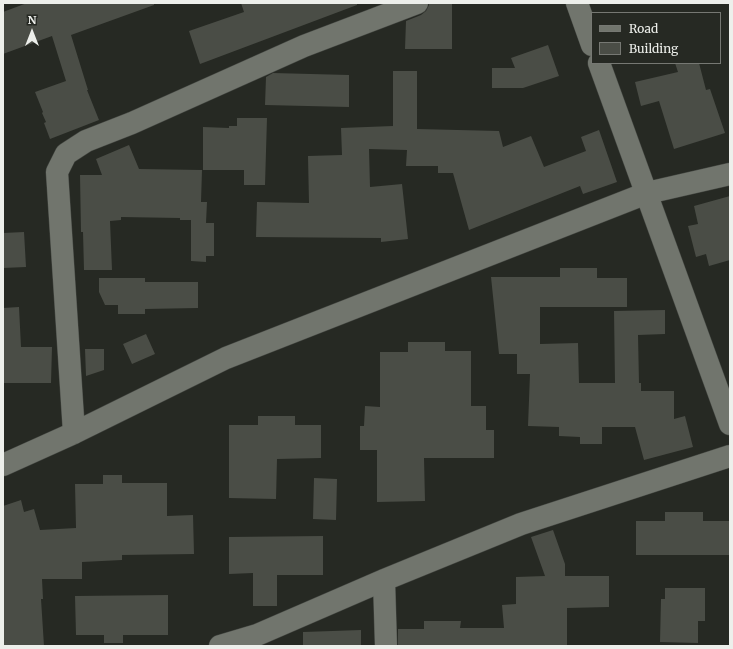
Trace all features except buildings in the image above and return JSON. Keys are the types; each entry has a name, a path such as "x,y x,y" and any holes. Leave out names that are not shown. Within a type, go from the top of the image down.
{"street":[{"path":"74,433 57,172 66,154 86,141 132,123 304,46 417,3"},
{"path":"576,3 591,42"},
{"path":"599,64 730,424"},
{"path":"3,464 74,433 226,358 647,193 730,174"},
{"path":"220,646 257,641 384,580 521,524 730,456"},
{"path":"384,580 386,646"}]}
